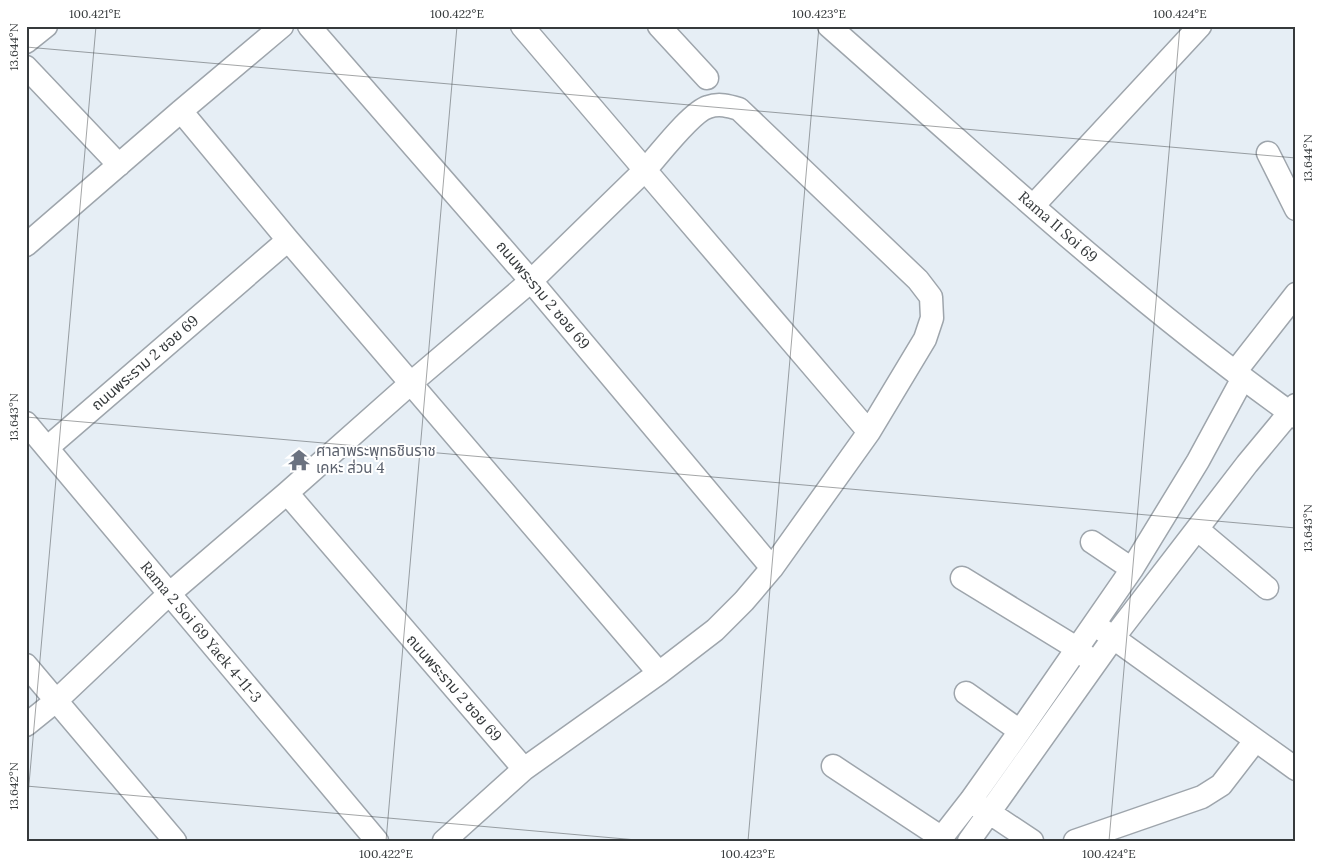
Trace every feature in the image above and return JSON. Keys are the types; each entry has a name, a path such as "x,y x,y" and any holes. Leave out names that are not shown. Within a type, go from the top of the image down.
{"street":[{"path":"26,42 46,26"},
{"path":"26,245 282,26"},
{"name":"ถนนพระราม 2 ซอย 69","path":"309,26 532,281 772,568"},
{"path":"523,26 869,432"},
{"path":"660,26 706,78"},
{"name":"Rama II Soi 69","path":"829,26 1125,285 1239,375 1294,412"},
{"path":"1033,206 1200,26"},
{"path":"26,68 119,165"},
{"path":"26,725 56,700 169,594 411,383 532,281 645,170 690,120 707,107 722,105 739,109 918,280 931,297 932,318 925,339 869,432 772,568 744,601 715,630 659,673 524,769 444,841"},
{"path":"181,111 288,240 659,673"},
{"path":"1268,153 1296,209"},
{"name":"ถนนพระราม 2 ซอย 69","path":"47,448 288,240"},
{"path":"833,766 940,839 971,800 1132,569 1198,461 1239,375 1296,294"},
{"path":"969,841 1114,638 1247,464 1294,412"},
{"name":"Rama 2 Soi 69 Yaek 4-11-3","path":"26,423 377,841"},
{"name":"ถนนพระราม 2 ซอย 69","path":"286,493 524,769"},
{"path":"1197,529 1267,588"},
{"path":"1092,542 1132,569"},
{"path":"962,578 1078,649 1095,664"},
{"path":"1095,624 1296,769"},
{"path":"26,665 175,841"},
{"path":"966,692 1020,731"},
{"path":"1075,841 1202,797 1221,785 1255,741"},
{"path":"971,800 1032,841"}],"place":[{"name":"ศาลาพระพุทธชินราช เคหะ ส่วน 4","path":"299,460"}]}
